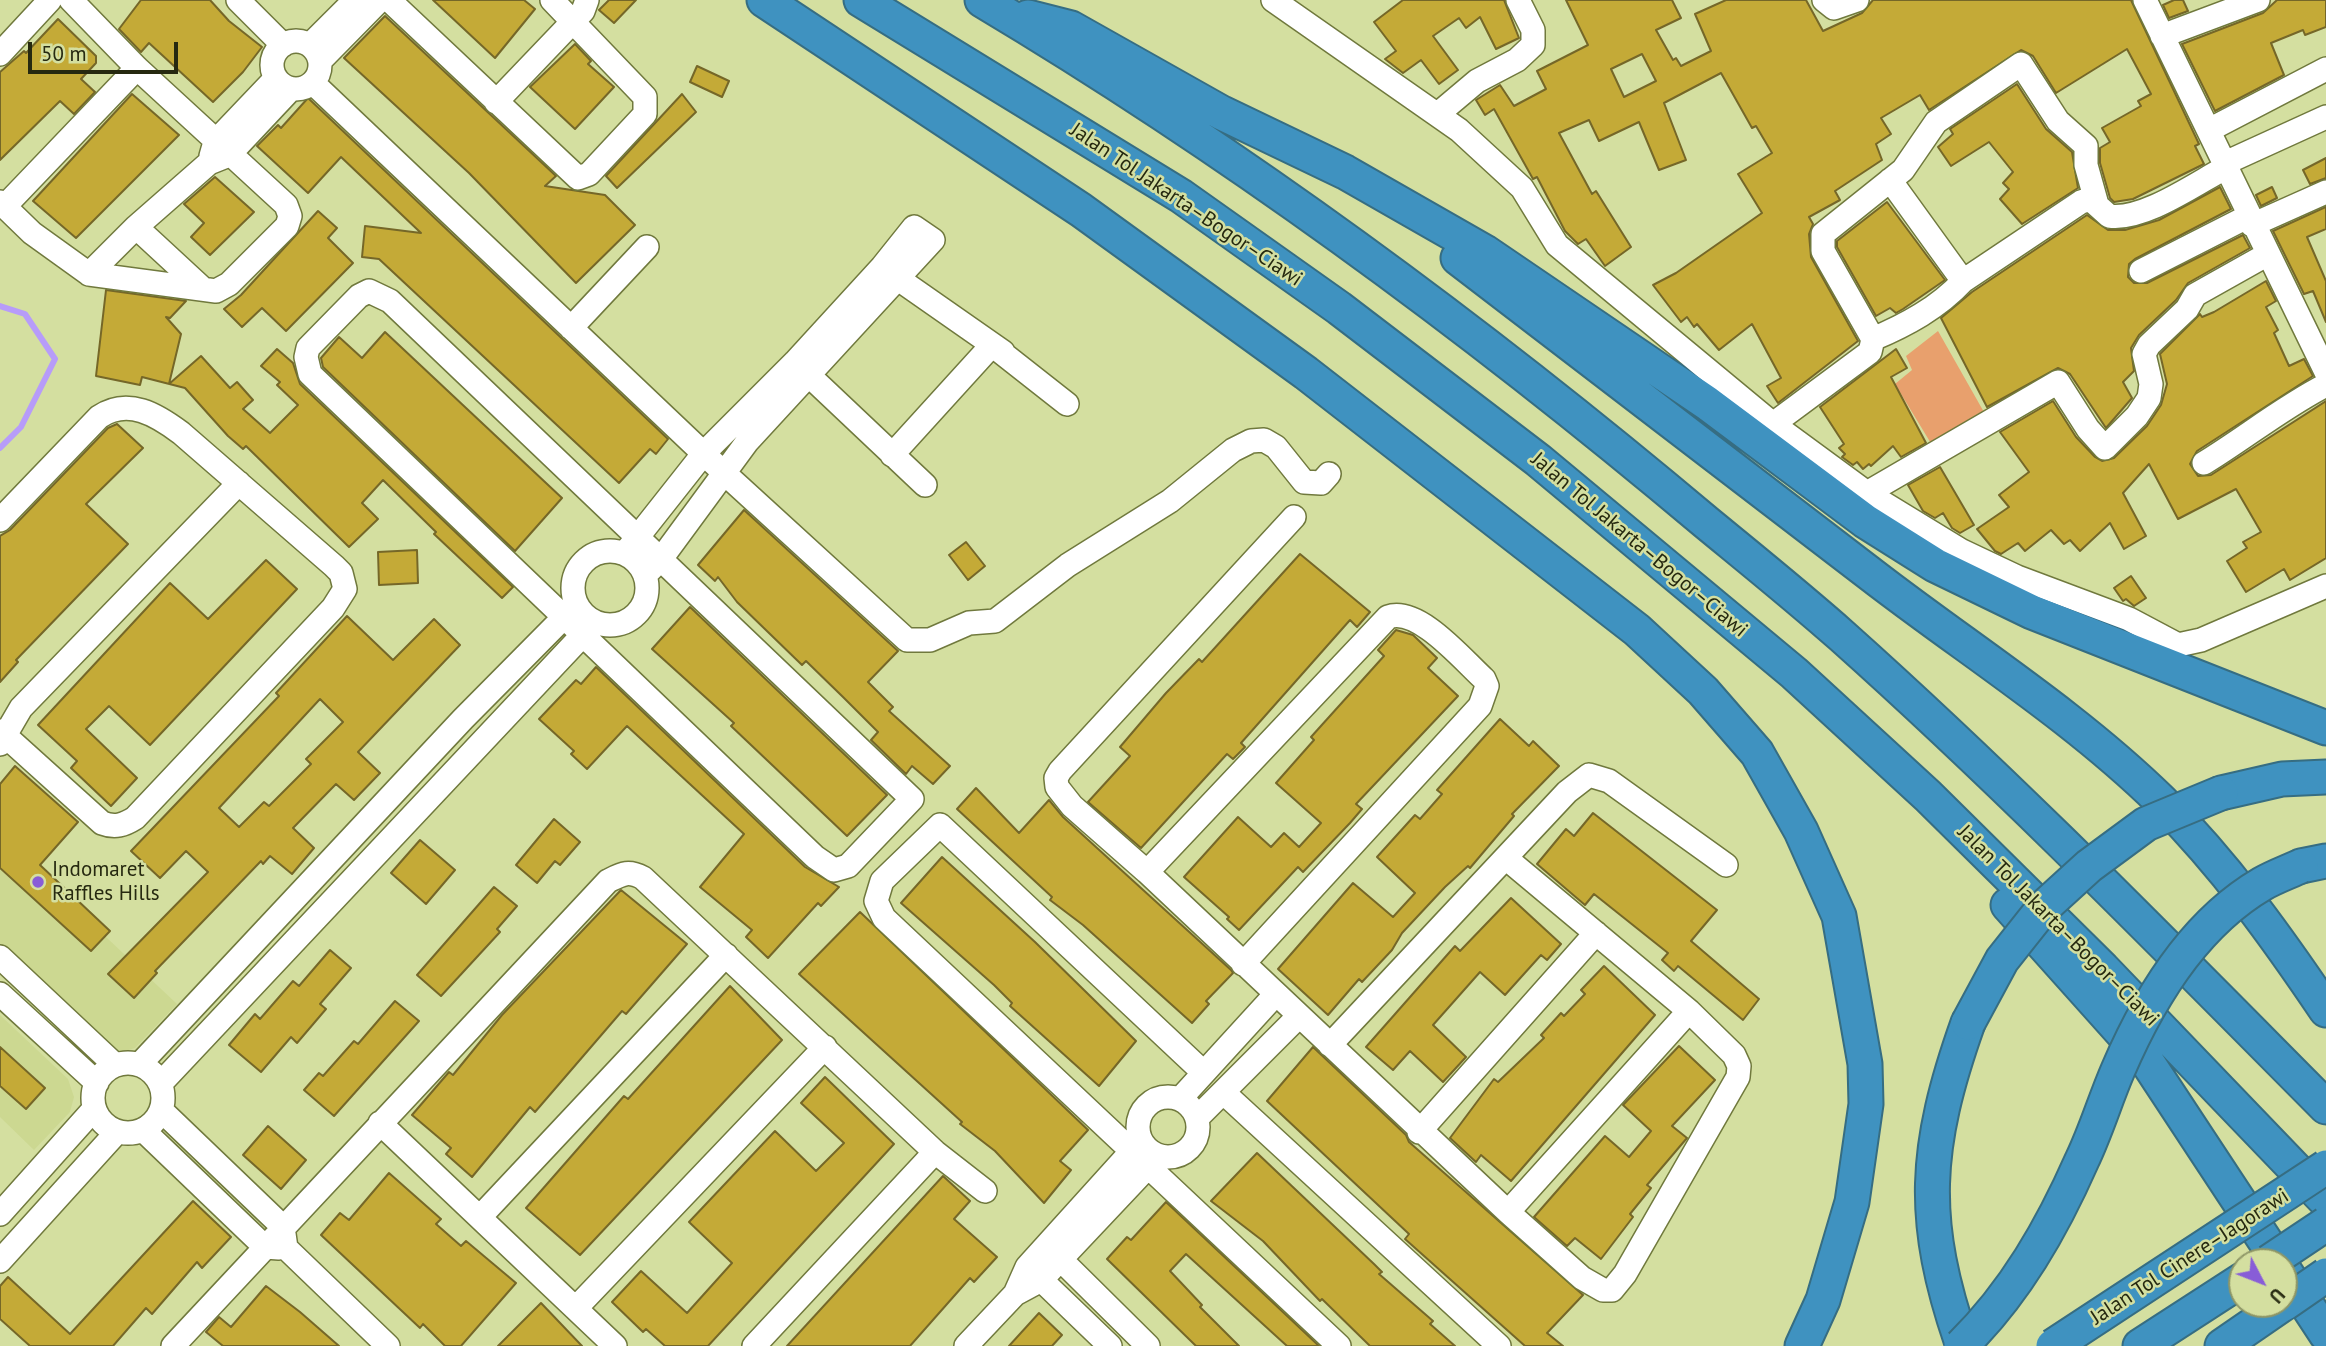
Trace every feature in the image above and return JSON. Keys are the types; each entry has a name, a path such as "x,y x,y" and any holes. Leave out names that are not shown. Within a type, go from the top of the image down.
{"highway":[{"path":"764,0 1093,218 1306,373 1637,630 1703,691 1757,753 1801,831 1839,916 1865,1064 1866,1104 1853,1202 1823,1300 1802,1346"},
{"name":"Jalan Tol Jakarta–Bogor–Ciawi","path":"861,0 1181,197 1339,308 1538,460 1794,673 1928,796 2104,969 2326,1201"},
{"path":"988,4 1071,28 1222,113 1345,172 1485,251 1707,403 1866,521 1935,565 2082,632 2326,728"},
{"path":"988,4 1283,194 1471,331 1641,467 1839,634 2009,790 2326,1107"},
{"path":"1345,172 1894,593 2016,678 2128,771 2222,867 2279,940 2326,1010"},
{"path":"2314,864 2262,884 2223,913 2190,948 2152,1000 2118,1070 2082,1160 2033,1256 1993,1314 1962,1346 1944,1290 1931,1215 1933,1148 1946,1085 1968,1023 2002,960 2044,908 2089,866 2147,824 2221,793 2282,779 2326,777"},
{"path":"1928,796 1971,863 2144,1056 2270,1248"},
{"name":"Jalan Tol Cinere–Jagorawi","path":"2053,1346 2326,1167"},
{"path":"2290,1248 2326,1224"},
{"path":"2298,1294 2326,1275"},
{"path":"2140,1346 2228,1289"},
{"path":"2298,1291 2326,1334"},
{"path":"2222,1346 2263,1318"}],"street":[{"path":"0,54 50,0"},
{"path":"71,0 137,68 217,153 286,205 290,216 286,226 229,284 216,291 89,274 32,233 3,204 137,68"},
{"path":"238,0 283,45"},
{"path":"315,53 355,0"},
{"path":"315,53 380,0"},
{"path":"389,0 573,176 579,178 589,174 645,114 647,106 645,97 552,0"},
{"path":"495,102 583,11 587,0"},
{"path":"1273,0 1439,113 1522,188 1557,245 1773,424 1867,493 1962,551 2017,577 2129,619 2178,645 2201,640 2326,586"},
{"path":"1439,113 1477,81 1517,60 1534,45 1533,30 1518,0"},
{"path":"1824,0 1834,8 1841,8 1857,0"},
{"path":"2145,0 2326,372"},
{"path":"2162,36 2258,0"},
{"path":"89,274 135,227 293,83 320,69 315,53 297,41 283,45 273,60 293,83 571,328 907,640 918,642 970,623 995,621 1044,583 1170,501 1233,450 1251,441 1264,440 1276,447 1304,482 1321,483 1329,474"},
{"path":"1773,424 1870,352 1873,339 1823,251 1821,240 1828,228 1913,159 1924,136 1936,122 2021,64 2058,121 2086,146 2086,165 2096,201 2109,216 2128,216 2152,207 2224,166 2326,117"},
{"path":"2209,130 2326,69"},
{"path":"1890,180 1963,281"},
{"path":"2141,271 2251,220 2326,192"},
{"path":"1873,339 1899,328 1947,298 1963,281 2081,202 2090,199 2096,201"},
{"path":"135,227 202,288"},
{"path":"571,328 647,247"},
{"path":"1867,493 2058,382 2088,429 2105,447 2137,416 2149,398 2151,384 2144,354 2149,345 2187,309 2195,295 2269,254"},
{"path":"161,1083 589,630 621,625 634,617 644,605 653,567 722,471 802,369 890,273 1070,402"},
{"path":"369,291 380,293 632,545 638,562 653,567 912,799 859,856 840,870 825,866 589,630 319,385 307,365 308,348 359,296 369,291"},
{"path":"892,454 992,345"},
{"path":"140,1064 463,719 569,612 571,583 581,562 602,550 632,545 705,453 802,369"},
{"path":"802,369 925,485"},
{"path":"2204,463 2260,428 2298,399 2326,386"},
{"path":"0,520 87,427 108,410 136,408 166,422 239,483 341,573 345,589 333,608 135,818 126,824 110,826 102,823 2,733 21,708 239,483"},
{"path":"1294,517 1056,778 1061,795 1147,872 1419,1132 1508,1212 1593,1286 1612,1290 1619,1284 1738,1077 1739,1066 1734,1055 1689,1011 1507,859"},
{"path":"1147,872 1388,617 1398,613 1418,620 1483,679 1488,686 1480,706 1243,964"},
{"path":"1330,1045 1567,792 1589,775 1599,776 1622,788 1726,865"},
{"path":"1203,1072 940,825 882,881 876,901 884,918 1154,1162 1339,1346"},
{"path":"173,1346 278,1241 380,1123 608,881 622,873 632,872 643,878 935,1153 985,1191"},
{"path":"1419,1132 1596,933"},
{"path":"480,1217 726,955"},
{"path":"0,957 115,1065"},
{"path":"0,994 97,1083"},
{"path":"1180,1099 1275,995"},
{"path":"1508,1212 1689,1011"},
{"path":"1197,1118 1298,1017"},
{"path":"576,1308 825,1047"},
{"path":"140,1064 152,1072 161,1083 164,1097 162,1111 154,1122 143,1130 130,1134 117,1132 103,1123 94,1109 93,1096 97,1083 104,1072 115,1065 140,1064"},
{"path":"1224,1093 1500,1346"},
{"path":"966,1346 1053,1252 1136,1147 1141,1113 1151,1102 1165,1097 1180,1099 1191,1107 1197,1118 1197,1135 1189,1149 1175,1157 1154,1162 1053,1252"},
{"path":"0,1214 94,1109"},
{"path":"162,1111 278,1241"},
{"path":"380,1123 615,1346"},
{"path":"143,1130 278,1241 388,1346"},
{"path":"0,1261 117,1132"},
{"path":"754,1346 935,1153"},
{"path":"1053,1252 1148,1346"},
{"path":"1034,1274 1110,1346"}],"shaded area":[{"path":"1938,331 1989,421 1935,450 1895,384 1912,370 1906,356"},
{"path":"0,837 177,1004 135,1048 122,1052 110,1049 0,946"},
{"path":"0,1015 68,1079 74,1097 70,1112 34,1150 0,1117"}],"building":[{"path":"141,0 210,0 229,21 262,47 243,72 213,102 149,43 141,52 119,29"},
{"path":"433,0 524,0 535,9 495,58"},
{"path":"609,0 636,0 614,23 599,10"},
{"path":"1403,0 1504,0 1519,38 1496,49 1480,17 1466,28 1459,18 1433,36 1458,70 1439,84 1421,60 1403,73 1385,59 1396,51 1374,22"},
{"path":"1566,0 1672,0 1681,18 1656,30 1673,60 1676,58 1681,66 1711,51 1695,14 1726,0 1806,0 1823,31 1862,13 1873,0 2131,0 2199,144 2195,146 2204,164 2133,199 2114,202 2110,198 2100,163 2100,148 2110,142 2102,128 2141,106 2138,101 2151,94 2127,49 2056,93 2033,56 2021,50 1929,110 1920,95 1881,118 1891,134 1876,144 1882,160 1835,191 1840,200 1809,217 1813,224 1809,234 1811,257 1858,341 1778,403 1767,386 1781,378 1752,324 1719,350 1697,324 1694,327 1687,317 1681,322 1653,285 1676,273 1762,213 1738,174 1772,153 1756,126 1752,128 1721,73 1664,103 1686,160 1659,170 1639,122 1599,141 1589,120 1559,133 1592,194 1596,191 1631,247 1605,266 1586,239 1578,244 1565,231 1537,177 1533,179 1494,109 1485,115 1476,100 1500,85 1514,106 1546,89 1537,71 1588,45","holes":["1642,54 1656,81 1624,97 1611,69"]},
{"path":"2174,0 2183,0 2188,11 2169,18 2163,5"},
{"path":"2277,0 2326,0 2326,27 2305,35 2303,30 2271,43 2284,75 2215,111 2182,44 2263,13"},
{"path":"385,16 556,176 545,186 605,195 635,225 576,283 469,173 344,58"},
{"path":"58,19 96,56 96,63 81,79 95,92 74,114 60,101 0,160 0,72 24,51 26,53"},
{"path":"575,44 591,61 588,64 614,87 575,129 530,87"},
{"path":"697,66 729,81 722,97 690,82"},
{"path":"2017,84 2046,129 2072,152 2078,188 2022,224 2000,199 2009,189 2003,183 2013,172 1989,142 1951,166 1938,147 1953,134 1950,129"},
{"path":"132,94 179,135 76,238 33,201"},
{"path":"682,94 696,112 617,188 606,176"},
{"path":"308,98 668,439 656,454 650,449 619,483 379,259 362,257 365,226 421,233 341,157 308,193 257,146 278,125 281,128"},
{"path":"2326,158 2326,178 2310,184 2303,170"},
{"path":"215,177 254,212 210,255 191,237 204,223 184,204"},
{"path":"2220,187 2231,209 2135,259 2129,264 2128,277 2134,283 2147,283 2243,235 2250,248 2188,283 2176,300 2139,335 2131,348 2134,371 2123,382 2132,398 2106,428 2070,374 2058,368 1987,407 1941,318 1972,292 2087,215 2108,230 2125,230 2159,220"},
{"path":"2272,187 2277,198 2261,206 2256,195"},
{"path":"1887,202 1945,280 1896,313 1890,308 1876,316 1837,247 1837,241"},
{"path":"2326,207 2326,229 2307,237 2326,281 2326,322 2313,291 2304,294 2273,231"},
{"path":"318,211 337,228 328,238 353,263 286,331 262,308 242,327 224,309 241,295"},
{"path":"2266,281 2276,301 2266,307 2278,330 2274,333 2289,366 2304,359 2313,376 2197,451 2190,464 2198,476 2211,475 2326,401 2326,558 2290,580 2284,569 2246,592 2227,561 2247,548 2243,542 2261,532 2236,489 2178,519 2149,464 2123,493 2146,536 2124,549 2110,523 2080,551 2070,540 2064,544 2051,530 2025,551 2018,543 2001,554 1995,551 1977,529 2009,507 1999,495 2029,472 2000,432 2053,401 2076,437 2095,457 2102,461 2114,458 2147,426 2161,405 2167,384 2160,354 2200,314 2202,317 2214,312"},
{"path":"106,290 186,301 170,318 166,317 181,334 169,384 142,377 140,385 96,376"},
{"path":"385,332 562,498 515,551 323,367 321,358 339,337 362,358"},
{"path":"277,349 293,363 300,384 513,587 502,598 434,534 436,532 383,480 362,503 378,519 349,547 246,446 243,449 228,436 185,388 169,384 201,356 230,388 237,382 253,400 243,409 270,433 298,405 277,385 280,382 261,366"},
{"path":"1896,349 1907,368 1891,377 1926,443 1901,457 1893,446 1871,466 1869,464 1863,469 1857,462 1853,465 1842,457 1845,454 1839,448 1844,444 1820,407"},
{"path":"117,424 143,448 86,504 128,544 16,660 18,662 0,682 0,536 10,530 108,428"},
{"path":"1940,467 1974,525 1960,533 1952,528 1943,513 1935,518 1923,511 1908,485"},
{"path":"744,510 898,651 868,682 893,707 889,711 950,766 933,784 912,766 906,774 871,740 878,732 806,661 802,665 737,602 718,577 715,581 698,565"},
{"path":"966,542 985,566 968,580 949,555"},
{"path":"417,550 418,583 379,585 378,552"},
{"path":"1300,554 1370,612 1357,627 1350,620 1241,743 1245,747 1233,759 1227,754 1141,848 1088,802 1130,756 1120,747 1166,693 1199,659 1202,662"},
{"path":"266,560 297,589 150,745 109,706 86,729 137,778 111,806 71,768 77,761 38,725 170,583 208,619"},
{"path":"2131,576 2146,598 2134,606 2126,599 2123,601 2114,588"},
{"path":"690,607 887,795 847,836 731,726 734,723 652,649"},
{"path":"347,616 393,660 434,619 460,645 358,752 380,773 354,800 336,784 293,828 314,848 292,874 270,856 263,864 261,861 155,971 157,973 134,998 108,974 208,872 186,851 160,878 131,851 279,696 276,693","holes":["320,699 343,722 306,759 311,764 269,806 264,802 239,827 219,808"]},
{"path":"1396,630 1413,635 1437,658 1428,668 1458,696 1356,804 1362,809 1350,823 1303,872 1298,867 1239,930 1227,919 1229,917 1184,877 1238,817 1271,847 1284,833 1299,847 1321,823 1276,783 1314,740 1311,737 1384,656 1378,650"},
{"path":"596,667 805,867 839,887 821,906 818,903 768,958 746,937 752,930 700,887 744,834 627,726 587,769 571,754 574,751 539,719 576,680 581,684"},
{"path":"1500,719 1529,746 1533,741 1559,766 1512,814 1514,816 1470,868 1468,866 1445,887 1402,933 1392,950 1362,982 1359,979 1328,1015 1278,969 1353,883 1393,917 1415,893 1377,857 1415,815 1420,819 1442,794 1437,790"},
{"path":"15,766 78,822 40,865 110,931 91,951 0,868 0,784"},
{"path":"976,788 1019,833 1049,800 1063,817 1231,970 1233,973 1206,1001 1209,1004 1192,1023 1083,925 1050,900 1052,897 957,809"},
{"path":"1593,813 1717,910 1691,941 1759,999 1743,1020 1678,966 1674,971 1662,960 1668,953 1594,894 1585,905 1537,864 1566,829 1574,836"},
{"path":"554,819 580,842 560,865 555,861 537,883 516,865"},
{"path":"420,840 455,870 426,904 391,873"},
{"path":"942,857 1035,942 1136,1041 1099,1086 1010,1006 1012,1003 994,985 901,903"},
{"path":"494,887 517,906 497,929 500,932 441,996 417,975"},
{"path":"621,890 687,944 626,1014 622,1011 535,1112 530,1107 472,1177 446,1154 451,1148 412,1115 449,1072 453,1075 502,1015"},
{"path":"1511,898 1561,944 1547,960 1541,955 1505,995 1480,972 1433,1025 1466,1057 1443,1082 1410,1051 1393,1070 1366,1047 1455,946 1460,951"},
{"path":"860,912 1088,1130 1060,1161 1071,1170 1044,1203 995,1151 960,1124 962,1122 799,974"},
{"path":"330,950 351,968 320,1004 326,1009 297,1043 291,1037 261,1072 229,1045 255,1014 260,1019 293,981 299,986"},
{"path":"1604,966 1655,1015 1511,1181 1481,1155 1476,1162 1450,1138 1494,1079 1498,1082 1544,1038 1541,1035 1561,1013 1564,1016 1585,994 1581,990"},
{"path":"730,986 782,1040 580,1255 526,1208 624,1096 628,1099"},
{"path":"395,1001 419,1021 334,1116 304,1090 319,1073 323,1076 354,1041 358,1044"},
{"path":"1679,1046 1715,1080 1672,1126 1687,1138 1647,1185 1651,1188 1630,1214 1633,1217 1601,1259 1575,1238 1567,1246 1534,1217 1605,1136 1629,1157 1651,1131 1623,1105"},
{"path":"0,1047 45,1088 26,1109 0,1086"},
{"path":"1313,1047 1406,1135 1409,1142 1583,1295 1547,1333 1563,1346 1525,1346 1405,1239 1409,1234 1267,1101"},
{"path":"825,1077 894,1144 708,1346 665,1346 646,1329 643,1332 612,1302 641,1271 687,1313 732,1263 689,1222 775,1131 816,1171 844,1143 801,1103"},
{"path":"268,1126 306,1160 281,1189 243,1155"},
{"path":"1257,1153 1382,1272 1379,1274 1433,1321 1430,1324 1455,1346 1370,1346 1322,1299 1320,1301 1263,1241 1211,1201"},
{"path":"389,1173 441,1219 436,1224 461,1246 466,1241 516,1283 461,1346 445,1346 423,1324 420,1328 321,1235 340,1213 349,1220"},
{"path":"943,1176 970,1201 954,1219 997,1257 974,1282 970,1278 910,1346 787,1346"},
{"path":"193,1201 231,1237 202,1268 197,1262 152,1314 146,1308 113,1346 30,1346 0,1319 0,1286 8,1277 70,1334"},
{"path":"1166,1202 1319,1346 1287,1346 1186,1254 1170,1271 1202,1305 1200,1307 1239,1346 1196,1346 1107,1259 1127,1237 1131,1240"},
{"path":"266,1286 339,1346 223,1346 206,1332 219,1317 231,1327"},
{"path":"541,1303 582,1346 498,1346"},
{"path":"1039,1313 1062,1335 1052,1346 1009,1346"}],"waterway":[{"path":"0,306 25,314 55,359 21,427 0,448"}],"place":[{"name":"Indomaret Raffles Hills","path":"38,882"}]}
